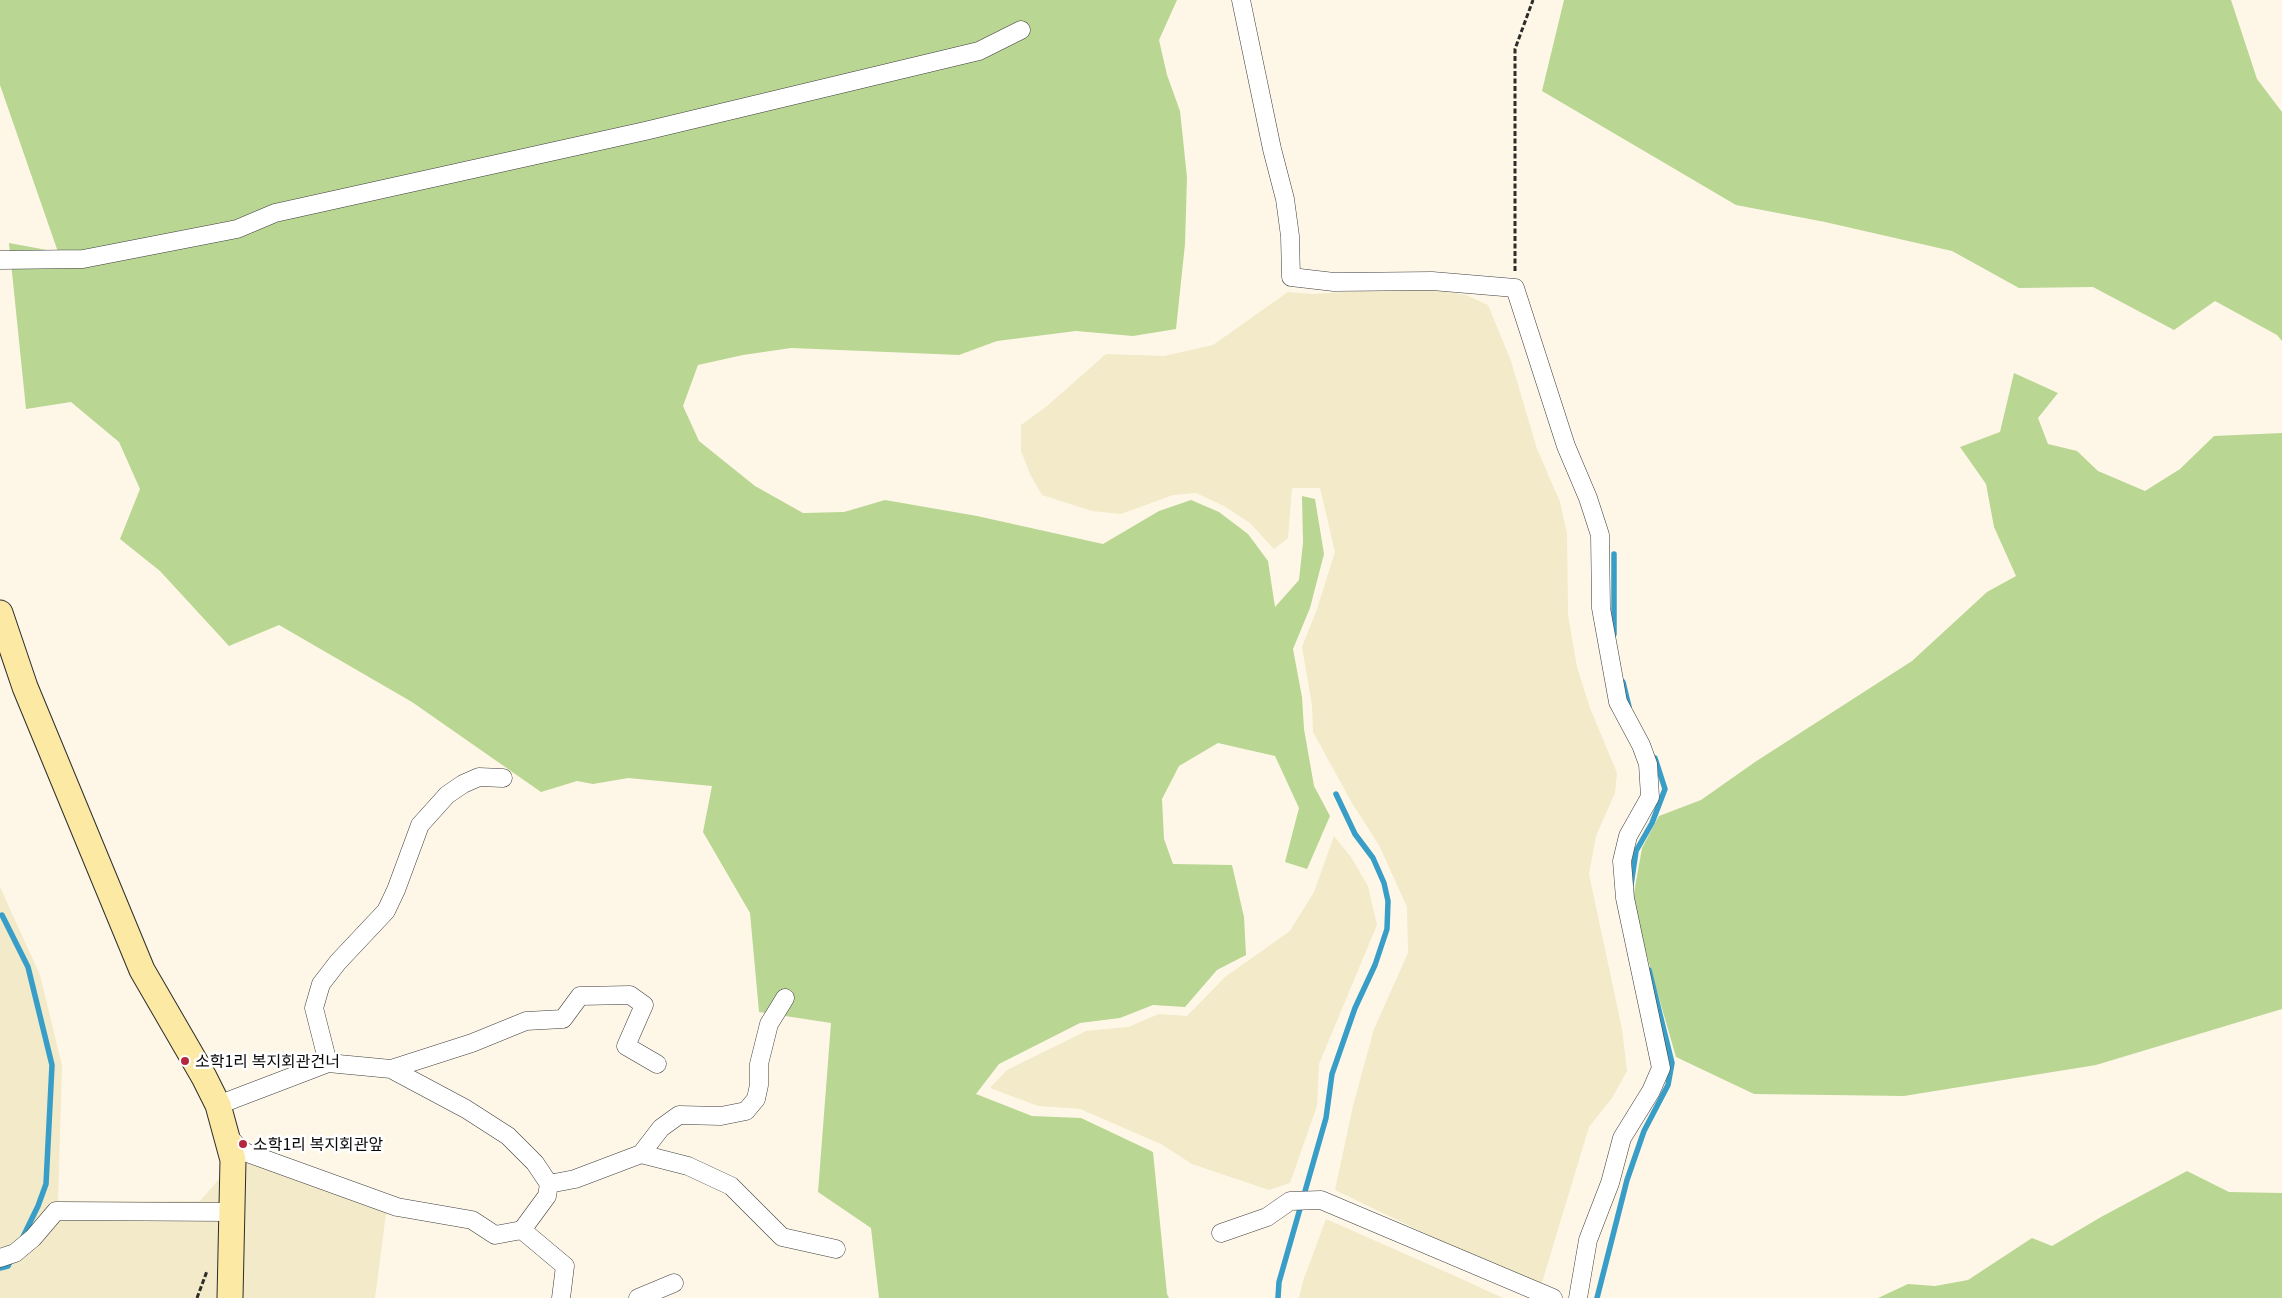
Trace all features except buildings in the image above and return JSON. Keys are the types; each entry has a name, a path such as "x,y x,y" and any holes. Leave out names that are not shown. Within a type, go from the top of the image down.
{"street":[{"path":"1241,0 1272,149 1286,199 1290,236 1291,277 1334,282 1432,280 1515,288 1566,446 1600,535 1601,608 1616,693 1618,702 1641,745 1648,764 1650,797 1628,836 1622,861 1625,898 1661,1068 1651,1091 1622,1138 1610,1183 1588,1240 1578,1298"},
{"path":"0,260 83,259 237,229 275,213 645,131 980,50 1021,30"},
{"path":"0,613 25,688 142,970 204,1077 218,1105 233,1160 230,1212 230,1298"},
{"path":"328,1063 314,1008 321,984 338,962 386,910 396,890 420,825 448,795 463,784 479,778 503,778"},
{"path":"391,1069 472,1043 526,1021 563,1019 580,996 630,995 644,1005 626,1046 657,1064"},
{"path":"549,1184 575,1179 641,1154 661,1128 678,1115 721,1116 746,1111 756,1099 759,1085 758,1064 769,1024 785,998"},
{"path":"218,1105 328,1063 391,1069 466,1109 508,1136 535,1163 549,1184 547,1196 522,1230 495,1235 472,1220 397,1206 242,1151 227,1135"},
{"path":"641,1154 688,1166 731,1186 782,1238 836,1249"},
{"path":"1222,1233 1267,1217 1290,1202 1321,1200 1554,1298"},
{"path":"0,1258 15,1253 33,1238 56,1211 230,1212"},
{"path":"522,1230 565,1266 560,1298"},
{"path":"638,1298 674,1283"}],"path":[{"path":"1515,288 1515,49 1533,0"}],"shaded area":[{"path":"1394,289 1437,290 1466,295 1488,305 1511,361 1537,449 1560,502 1567,534 1568,615 1577,667 1590,708 1617,773 1615,793 1596,836 1589,874 1622,1029 1627,1071 1612,1098 1589,1127 1540,1289 1335,1190 1353,1106 1374,1029 1408,953 1407,907 1379,845 1352,803 1313,732 1312,705 1302,647 1317,609 1335,552 1320,488 1292,488 1288,538 1274,549 1250,523 1224,506 1196,493 1173,495 1121,514 1092,511 1042,495 1030,474 1021,451 1021,425 1047,406 1106,354 1164,356 1213,345 1288,292 1312,294"},
{"path":"1334,836 1351,857 1368,886 1377,925 1319,1064 1317,1106 1290,1183 1269,1190 1192,1164 1161,1144 1080,1109 1038,1106 990,1088 1007,1070 1086,1031 1128,1027 1159,1014 1187,1016 1225,977 1290,931 1314,892"},
{"path":"0,887 40,975 62,1066 58,1201 200,1201 239,1156 387,1206 375,1298 0,1298"},
{"path":"1326,1219 1503,1298 1299,1298 1303,1281"}],"green space":[{"path":"0,0 1177,0 1159,40 1167,75 1180,111 1187,177 1185,244 1176,329 1133,336 1076,331 997,341 959,355 791,348 743,355 698,365 683,406 699,441 755,486 803,513 844,512 885,500 977,516 1103,544 1159,511 1191,500 1219,512 1248,534 1268,561 1275,607 1299,580 1303,543 1302,496 1315,499 1324,554 1310,608 1293,649 1302,697 1304,729 1314,786 1330,816 1307,869 1285,862 1299,808 1275,756 1218,743 1179,766 1162,799 1164,839 1173,864 1232,865 1244,917 1246,955 1217,970 1185,1007 1153,1005 1120,1018 1080,1023 999,1064 976,1094 1032,1116 1081,1118 1153,1152 1167,1294 1169,1298 879,1298 871,1228 818,1192 831,1023 759,1012 750,913 703,832 712,786 628,778 593,784 577,781 541,792 412,702 279,625 229,646 160,571 120,539 140,489 119,442 71,402 26,409 9,243 58,252 0,85"},
{"path":"1564,0 2231,0 2257,79 2282,112 2282,341 2277,335 2215,301 2174,330 2093,287 2019,288 1952,251 1825,222 1736,205 1542,91"},
{"path":"2014,373 2058,393 2038,418 2048,444 2077,451 2098,471 2145,491 2180,469 2214,436 2282,433 2282,1009 2096,1065 1904,1096 1754,1094 1676,1057 1632,904 1642,848 1659,816 1701,800 1755,762 1912,661 1987,592 2016,576 1994,527 1986,484 1960,447 2000,432"},
{"path":"2187,1171 2229,1192 2282,1193 2282,1298 1878,1298 1908,1284 1935,1286 1968,1280 2032,1238 2052,1246 2101,1217"}],"waterway":[{"path":"1614,554 1614,634"},
{"path":"1623,682 1629,707"},
{"path":"1631,885 1636,851 1652,823 1665,789 1655,758"},
{"path":"1278,1298 1279,1282 1326,1118 1332,1074 1355,1008 1375,965 1387,929 1388,901 1384,883 1373,858 1355,834 1336,794"},
{"path":"2,915 28,967 52,1065 46,1184 38,1206 21,1241"},
{"path":"1597,1298 1627,1180 1644,1131 1668,1085 1672,1063 1649,970"},
{"path":"0,1268 8,1266 12,1258"}],"place":[{"name":"소학1리 복지회관건너","path":"185,1061"},
{"name":"소학1리 복지회관앞","path":"243,1144"}]}
